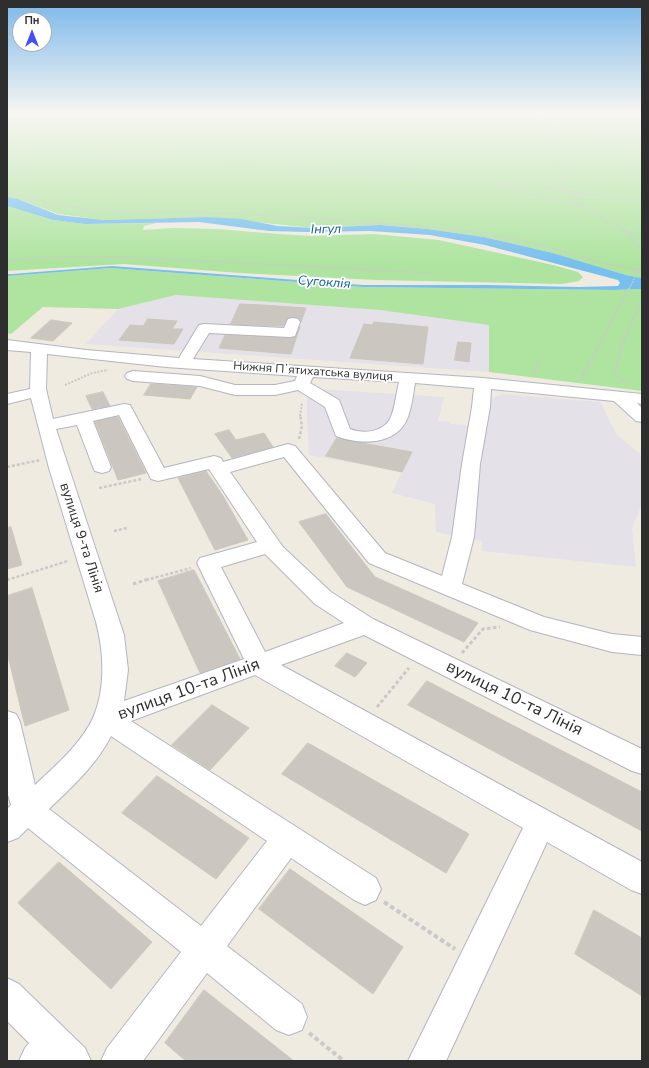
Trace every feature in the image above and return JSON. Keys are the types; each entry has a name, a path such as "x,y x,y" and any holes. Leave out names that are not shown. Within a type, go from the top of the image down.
{"street":[{"path":"184,362 204,328 290,333 293,322"},
{"name":"Нижня Пʼятихатська вулиця","path":"7,345 39,353 184,362 304,378 408,378 630,394"},
{"path":"7,358 39,353"},
{"name":"вулиця 9-та Лінія","path":"39,353 38,392 46,426 88,554 113,641 115,672 111,703 106,719"},
{"path":"133,376 200,381 235,390 275,390 304,378 333,404 342,432 350,436 363,438 374,436 390,429 395,423 399,417 408,378"},
{"path":"450,588 463,537 471,464 482,407 483,383"},
{"path":"7,399 38,392"},
{"path":"630,394 642,417"},
{"path":"46,426 124,409 158,475 214,462 219,469 288,450 377,558 538,624 612,643 642,646"},
{"path":"83,418 102,467"},
{"name":"вулиця 10-та Лінія","path":"219,469 275,552 323,598 365,625 642,762"},
{"path":"270,545 208,563 259,665 364,722 642,879"},
{"name":"вулиця 10-та Лінія","path":"17,819 75,764 94,741 106,719 259,665 365,625"},
{"path":"106,719 365,889"},
{"path":"7,722 23,798 17,819 204,950 289,1017"},
{"path":"427,1061 476,962 541,823"},
{"path":"120,1061 288,838"},
{"path":"7,996 55,1055"}],"path":[{"path":"215,164 533,186 549,186 562,183"},
{"path":"557,164 551,168 562,183 582,205 603,220 642,238"},
{"path":"485,183 545,198 582,205"},
{"path":"533,186 621,198 642,198"},
{"path":"7,192 43,201 91,210 196,212 300,217 456,228 540,245 591,260 642,271"},
{"path":"621,227 642,250"},
{"path":"7,261 20,258 139,256 370,268 431,273"},
{"path":"584,373 642,264"},
{"path":"630,394 614,372 625,336 642,301"},
{"path":"65,385 92,373 112,370 141,359"},
{"path":"532,381 540,362"},
{"path":"288,450 298,443 302,426 300,414 302,403 300,394 304,378"},
{"path":"7,467 55,456"},
{"path":"99,488 158,475"},
{"path":"114,531 127,528"},
{"path":"7,580 88,554"},
{"path":"133,584 208,563"},
{"path":"450,667 483,628 538,624"},
{"path":"364,722 420,653"},
{"path":"365,889 476,962"},
{"path":"289,1017 344,1061"}],"shaded area":[{"path":"176,295 380,310 490,325 489,372 86,344 118,309"},
{"path":"315,389 444,397 438,421 450,422 450,424 471,425 488,400 503,394 600,402 617,435 640,454 642,462 642,504 632,528 636,567 482,551 482,541 436,532 435,504 392,493 402,472 309,455 307,394"}],"green space":[{"path":"7,164 642,164 642,278 626,275 553,253 484,237 428,229 380,225 313,228 207,217 105,220 58,214 18,199 7,197"},
{"path":"7,206 53,220 85,224 156,223 144,226 143,230 173,228 216,229 312,236 373,234 439,240 553,265 578,272 583,277 579,281 562,284 376,280 240,273 124,264 7,271"},
{"path":"111,268 363,287 614,290 642,289 642,391 489,372 489,325 380,310 176,295 118,309 43,307 11,334 7,333 7,276"}],"water":[{"path":"7,197 18,199 58,215 105,220 207,217 241,219 278,226 313,228 380,225 428,229 484,237 553,253 626,275 642,278 642,289 614,290 363,287 111,268 7,276 7,274 112,266 363,285 578,287 618,286 620,283 618,280 485,245 430,235 370,231 269,231 199,222 85,224 53,220 7,206"}],"building":[{"path":"240,304 306,308 301,322 298,318 288,318 283,326 231,324"},
{"path":"148,319 177,321 172,329 183,329 174,344 119,340 130,325 143,326"},
{"path":"51,320 72,323 53,341 31,338"},
{"path":"374,322 428,327 423,364 350,358 364,324 372,325"},
{"path":"300,327 291,354 219,348 225,335 290,338 296,336"},
{"path":"458,342 471,343 469,362 455,360"},
{"path":"151,384 197,387 190,399 144,395"},
{"path":"103,392 110,406 92,409 86,396"},
{"path":"118,417 146,473 118,480 95,422"},
{"path":"229,430 236,440 264,433 273,447 232,458 215,434"},
{"path":"337,438 412,452 402,472 326,456"},
{"path":"206,471 223,496 248,540 215,550 178,478"},
{"path":"326,514 375,577 478,623 464,642 347,587 299,522"},
{"path":"11,527 22,565 7,569 7,528"},
{"path":"194,570 240,659 200,673 158,581"},
{"path":"32,588 69,710 25,726 7,652 7,596"},
{"path":"347,653 367,663 355,677 335,666"},
{"path":"427,681 642,792 642,831 408,705"},
{"path":"212,705 249,728 210,770 172,745"},
{"path":"308,743 469,834 446,873 282,774"},
{"path":"157,776 249,838 216,879 122,813"},
{"path":"59,862 152,942 111,989 18,903"},
{"path":"290,869 403,947 373,994 259,909"},
{"path":"594,910 642,938 642,996 575,954"},
{"path":"204,990 294,1061 186,1061 165,1043"}],"water label":[{"name":"Інгул","path":"326,230"},
{"name":"Сугоклія","path":"324,283"}]}
